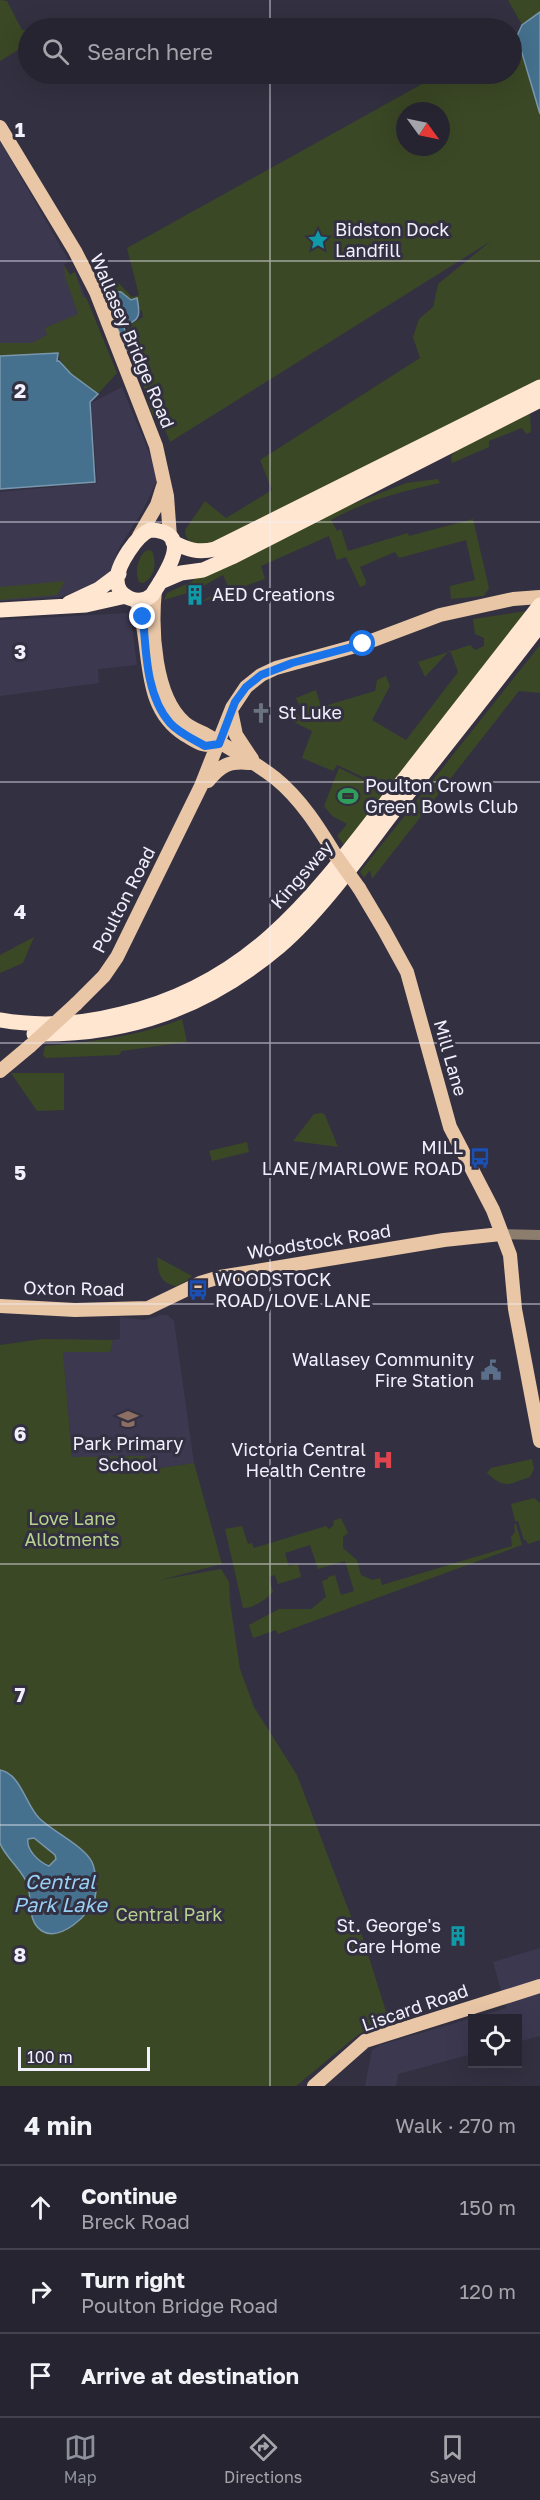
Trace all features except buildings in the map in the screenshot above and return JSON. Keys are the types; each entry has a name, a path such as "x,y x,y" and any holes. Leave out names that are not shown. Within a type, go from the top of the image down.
{"highway":[{"path":"61,606 99,589 119,574 139,536 150,530 155,530 184,548 201,553 215,549 540,387"},
{"path":"158,586 181,573 203,570 232,557 540,400"},
{"path":"0,610 86,605 131,598 147,599 174,560 175,551 171,539"},
{"path":"119,574 119,587 131,598"},
{"name":"Kingsway","path":"0,1020 30,1023 81,1022 144,1009 204,985 256,951 295,913 357,840 540,605"},
{"name":"Kingsway","path":"0,1030 55,1034 95,1032 128,1026 184,1007 244,974 281,945 312,912 378,832 540,625"}],"main road":[{"name":"Wallasey Bridge Road","path":"0,127 75,251 96,292 156,446 167,496 171,539"},
{"path":"139,536 157,504 164,481"},
{"path":"158,586 153,606 158,671 164,694 176,715 187,725 219,744"},
{"name":"Poulton Road","path":"0,1071 76,1004 104,976 117,957 196,797 232,708 246,687 261,675 276,668 363,644 440,615 513,599 540,597"},
{"path":"131,598 143,617 156,703 179,731 205,746 219,744"},
{"path":"232,708 231,718 236,735 255,763"},
{"name":"Mill Lane","path":"219,744 255,763 290,791 308,813 359,888 407,972 450,1127 493,1210 510,1255 515,1309 540,1441"},
{"path":"196,797 220,766 232,761 255,763"},
{"name":"Woodstock Road","path":"148,1308 200,1283 220,1277 444,1240 501,1234"},
{"name":"Oxton Road","path":"0,1306 75,1310 148,1308"},
{"name":"Liscard Road","path":"314,2086 365,2041 540,1986"}],"street":[{"path":"501,1234 540,1234"}],"shaded area":[{"path":"0,141 69,261 64,265 70,275 75,272 101,335 0,356"},
{"path":"122,387 159,476 143,510 118,550 111,571 94,585 60,597 0,601 0,492 97,483 91,403"},
{"path":"128,613 131,619 137,665 98,669 99,683 0,696 0,620"},
{"name":"Park Primary School","path":"168,1315 174,1321 194,1463 154,1469 145,1456 72,1458 63,1352 110,1352 113,1340 120,1339 120,1317 144,1320"},
{"path":"540,1948 540,2036 522,2041 522,2014 486,2014 506,2008 493,1962"},
{"path":"468,2019 468,2055 398,2074 396,2086 365,2086 372,2050 380,2045"}],"green space":[{"path":"0,0 7,1 18,22 18,50 0,61"},
{"path":"508,0 540,0 540,12 522,25 522,18 518,18"},
{"name":"Bidston Dock Landfill","path":"522,53 540,114 540,381 218,544 192,544 186,537 185,530 205,501 226,518 272,490 260,460 420,358 413,337 419,319 433,307 438,284 491,241 170,442 163,424 152,415 127,331 130,325 143,317 142,311 139,309 136,298 131,300 121,292 108,290 107,287 114,283 111,277 103,281 102,279 111,275 132,297 139,295 127,248 422,84 522,84"},
{"path":"64,265 70,275 75,272 83,298 86,297 117,373 98,394 69,372 58,353 0,356 0,343 32,343 47,335 45,328 78,314 65,277"},
{"path":"530,413 531,432 526,434 522,428 489,441 489,447 452,463 451,456 460,447"},
{"path":"438,479 440,483 384,497 331,520 337,531 341,529 348,551 408,533 409,536 473,519 489,588 484,596 451,599 450,586 475,580 466,540 399,558 395,552 360,567 366,581 365,585 360,587 346,557 337,560 329,536 261,566 265,579 199,603 228,586 223,575 194,591 164,600 167,593 193,581 193,576 327,514 406,483"},
{"path":"148,550 154,555 155,565 150,577 143,583 139,582 137,567 142,555"},
{"path":"65,581 57,595 0,600 0,587"},
{"path":"527,611 344,845 337,836 347,824 332,816 324,806 339,768 376,786 378,784 337,765 333,771 302,758 312,731 284,717 294,712 306,721 296,698 316,690 321,707 375,691 377,680 386,676 390,686 372,720 406,740 458,672 450,651 470,645 475,650 484,646 484,638 475,634 473,619"},
{"path":"540,645 540,693 519,691 372,879 370,870 364,878 360,872"},
{"path":"448,652 425,677 418,662"},
{"path":"34,937 23,963 0,973 0,955"},
{"path":"182,1019 187,1042 122,1051 119,1055 46,1058 43,1055 45,1046 115,1037 149,1030"},
{"path":"11,1073 64,1073 64,1110 37,1111"},
{"path":"314,1114 325,1115 338,1147 293,1141"},
{"path":"247,1142 249,1152 212,1161 209,1151"},
{"path":"157,1257 192,1276 176,1286 166,1282 160,1276"},
{"name":"Central Park","path":"42,1339 113,1340 110,1352 63,1352 72,1457 145,1456 154,1469 194,1463 222,1564 160,1580 221,1569 229,1582 240,1669 254,1707 297,1775 357,1932 361,1932 389,2021 359,2034 296,2086 0,2086 0,1345"},
{"path":"532,1459 534,1469 530,1477 512,1483 503,1484 487,1473 491,1468"},
{"path":"534,1498 540,1503 540,1540 528,1544 524,1540 518,1521 515,1521 511,1504"},
{"path":"341,1518 348,1533 343,1537 343,1548 357,1560 361,1575 372,1580 380,1578 382,1585 512,1546 511,1537 515,1532 514,1525 516,1524 522,1545 278,1634 276,1630 253,1638 249,1625 279,1609 311,1609 326,1597 322,1581 328,1577 335,1575 341,1595 354,1591 345,1561 318,1569 310,1545 285,1553 289,1566 298,1564 301,1577 278,1584 275,1575 269,1577 273,1592 259,1603 243,1608 225,1529 242,1526 248,1544 252,1543 254,1548 326,1526 329,1529 334,1525 333,1521"}],"water":[{"path":"540,12 540,114 522,53 522,25"},
{"path":"102,290 121,292 131,300 137,298 139,312 134,321 126,325 122,309 119,311 129,344 127,351"},
{"path":"58,353 57,361 98,394 90,402 95,482 0,489 0,356"},
{"name":"Central Park Lake","path":"0,1770 7,1772 18,1783 39,1818 75,1844 92,1862 96,1880 95,1898 81,1919 65,1930 49,1933 42,1931 33,1921 26,1881 0,1843","holes":["34,1838 55,1855 56,1859 49,1866 45,1864 31,1851 28,1839"]}],"place":[{"name":"Bidston Dock Landfill","path":"318,240"},
{"name":"AED Creations","path":"195,595"},
{"name":"St Luke","path":"261,713"},
{"name":"Poulton Crown Green Bowls Club","path":"348,796"},
{"name":"MILL LANE/MARLOWE ROAD","path":"480,1158"},
{"name":"WOODSTOCK ROAD/LOVE LANE","path":"198,1290"},
{"name":"Wallasey Community Fire Station","path":"491,1370"},
{"name":"Park Primary School","path":"128,1419"},
{"name":"Victoria Central Health Centre","path":"383,1460"},
{"name":"St. George's Care Home","path":"458,1936"}],"route":[{"path":"143,617 156,703 171,724 205,746 219,744 235,702 246,687 261,675 292,663 363,644"}],"park label":[{"name":"Love Lane Allotments","path":"72,1529"}]}
